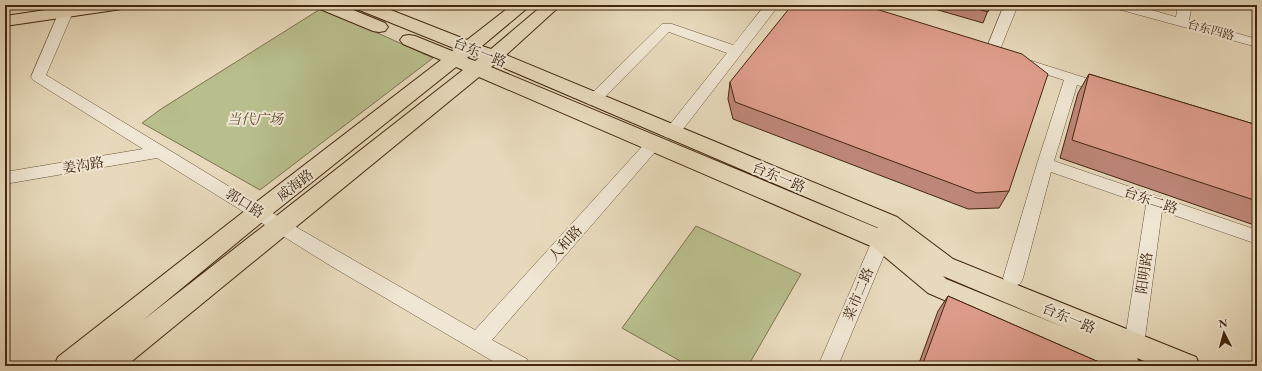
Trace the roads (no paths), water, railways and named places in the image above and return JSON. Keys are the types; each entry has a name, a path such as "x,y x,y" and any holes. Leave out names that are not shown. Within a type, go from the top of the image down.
{"main road":[{"path":"5,14 69,7 115,5"},
{"name":"台东一路","path":"326,5 593,100 663,138"},
{"name":"台东一路","path":"363,5 473,58 885,232 944,266 1186,366"},
{"name":"威海路","path":"106,366 281,226 473,58 523,5"},
{"name":"威海路","path":"68,366 259,212 473,58 553,5"},
{"path":"5,21 69,7"},
{"name":"台东一路","path":"885,232 937,286 1127,366"}],"street":[{"name":"人和路","path":"477,342 663,138 736,51 772,5"},
{"path":"992,52 1010,5"},
{"name":"台东四路","path":"1119,5 1257,43"},
{"path":"1182,22 1185,5"},
{"name":"郭口路","path":"69,7 38,76 281,226 520,366"},
{"path":"593,100 667,27 736,51"},
{"path":"977,48 1116,92"},
{"path":"1013,278 1045,164 1072,78"},
{"name":"姜沟路","path":"5,178 160,152"},
{"name":"台东二路","path":"1045,164 1257,237"},
{"name":"阳明路","path":"1134,345 1155,201"},
{"name":"菜市二路","path":"828,366 885,232"}],"park label":[{"name":"当代广场","path":"255,119"}]}
